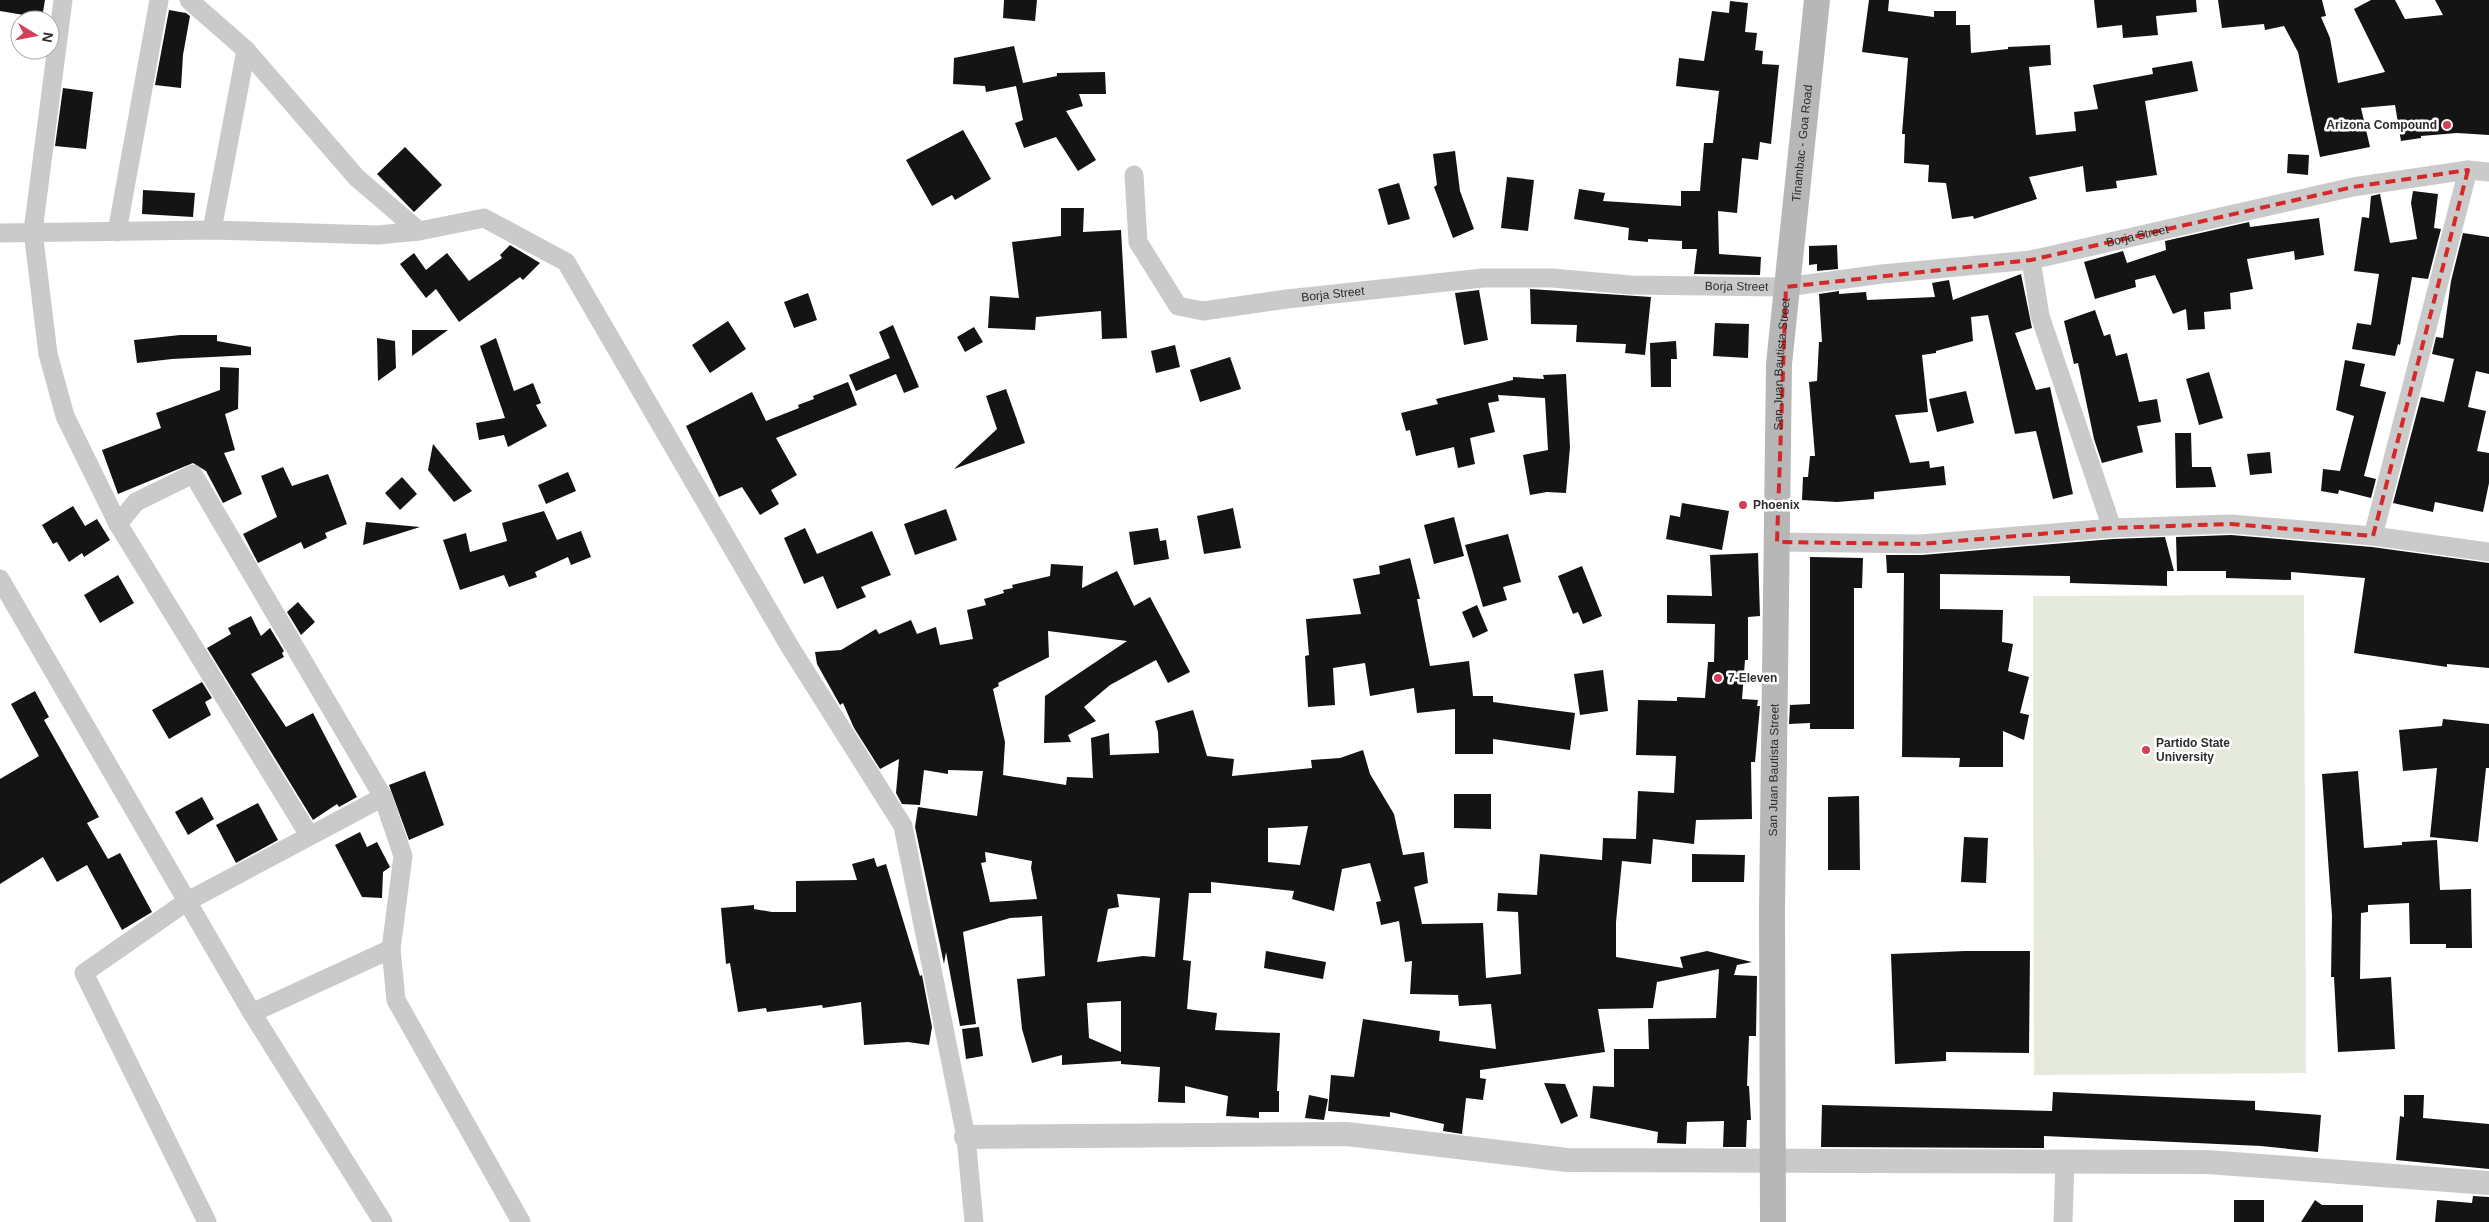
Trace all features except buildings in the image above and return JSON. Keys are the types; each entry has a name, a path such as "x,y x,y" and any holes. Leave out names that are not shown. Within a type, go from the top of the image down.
{"main road":[{"name":"Tinambac - Goa Road","path":"1786,287 1817,0"},
{"name":"San Juan Bautista Street","path":"1773,1222 1772,929 1779,364 1786,287"}],"street":[{"path":"63,0 33,231 48,354 65,416 118,524 309,835"},
{"path":"117,232 159,0"},
{"path":"189,0 246,50 357,178 419,231"},
{"path":"212,230 246,50"},
{"path":"2373,536 2468,170"},
{"name":"Borja Street","path":"1134,175 1138,242 1178,306 1204,310 1483,278 1552,278 1631,285 1786,287 1882,274 2031,260 2353,187 2468,170 2489,172"},
{"path":"0,233 33,231 212,230 378,235 419,231 484,218 566,262 790,647 903,826 966,1137 974,1222"},
{"path":"2031,260 2040,316 2112,528"},
{"path":"118,524 136,502 192,474 383,797 403,856 391,949 396,1000 521,1222"},
{"path":"1777,542 1921,544 2112,528 2231,524 2373,536 2489,552"},
{"path":"0,579 252,1014 383,1222"},
{"path":"207,1222 84,973 186,902 383,797"},
{"path":"252,1014 391,949"},
{"path":"966,1137 1347,1134 1568,1160 1774,1162 2065,1160 2207,1162 2489,1183"},
{"path":"2063,1222 2065,1160"}],"highlighted area":[{"path":"2468,170 2373,536 2231,524 2112,528 1921,544 1777,542 1786,287 2031,260 2353,187"}],"shaded area":[{"path":"2304,595 2306,1073 2034,1075 2033,596"}],"place":[{"name":"Arizona Compound","path":"2447,125"},
{"name":"Phoenix","path":"1743,505"},
{"name":"7-Eleven","path":"1718,678"},
{"name":"Partido State University","path":"2146,750"}]}
